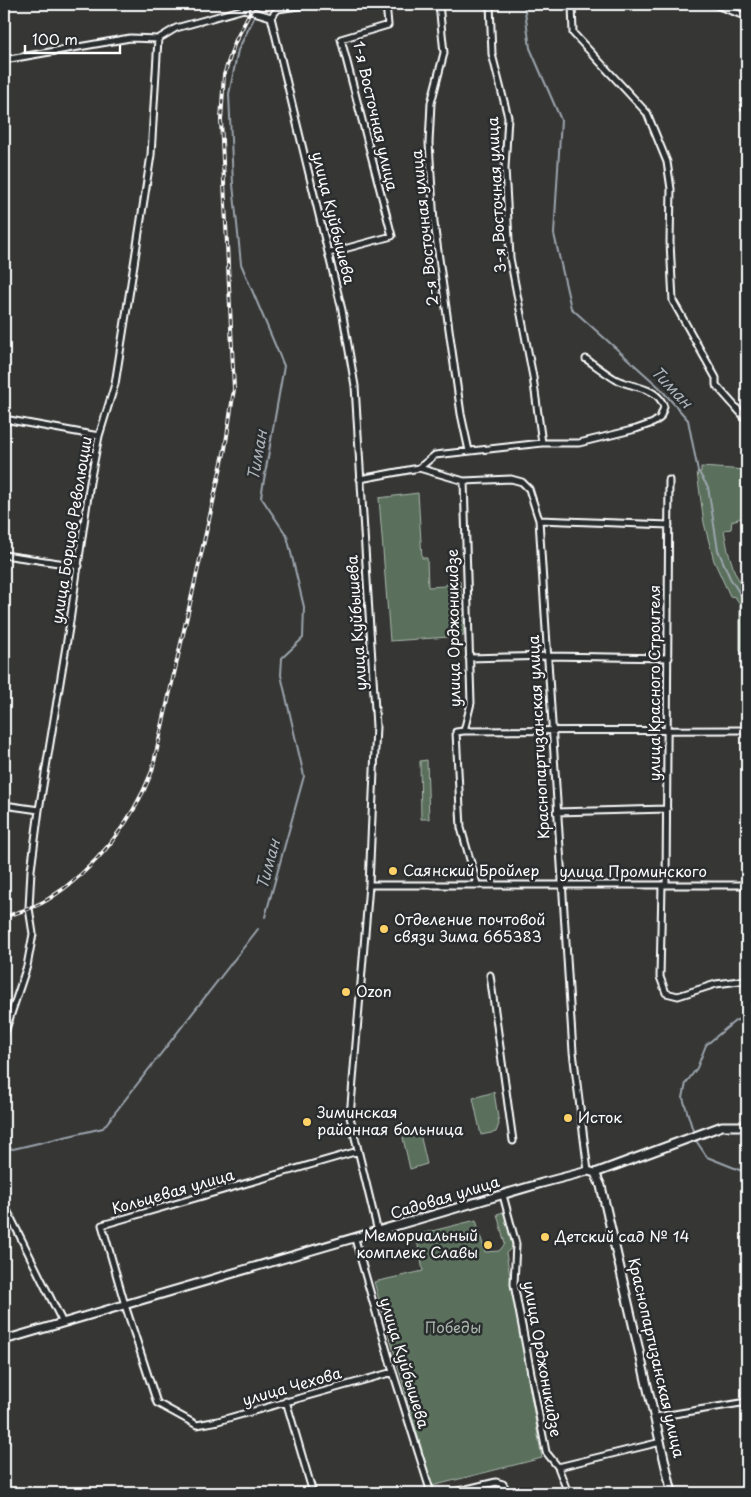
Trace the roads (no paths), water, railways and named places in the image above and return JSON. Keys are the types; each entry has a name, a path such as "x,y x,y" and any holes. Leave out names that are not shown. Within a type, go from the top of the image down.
{"street":[{"path":"4,60 130,38 158,39 176,28 244,9 271,17 278,9 311,4"},
{"name":"1-я Восточная улица","path":"329,253 392,236 341,39 388,25 386,4"},
{"name":"2-я Восточная улица","path":"439,4 444,53 431,103 428,143 434,223 461,414 469,450"},
{"name":"3-я Восточная улица","path":"490,4 492,54 508,117 506,168 510,258 533,377 542,444"},
{"path":"572,4 573,33 647,113 653,125 667,162 671,189 670,242 673,302 716,378 716,385 747,420"},
{"path":"714,4 747,17"},
{"name":"улица Куйбышева","path":"271,17 342,310 355,386 376,726 369,885 351,1082 350,1117 378,1232"},
{"name":"улица Борцов Революции","path":"4,1035 27,966 32,934 29,908 31,870 39,810 79,566 90,482 99,436 115,384 151,155 158,39"},
{"path":"419,468 435,455 469,450 579,443 636,430 653,423 662,416 664,407 659,397 645,388 616,379 586,359"},
{"path":"4,432 5,419 99,436"},
{"path":"360,480 419,468 464,480"},
{"name":"Краснопартизанская улица","path":"464,480 511,479 526,484 532,495 539,520 554,730 556,812 574,1052 592,1172 601,1186 662,1442 672,1493"},
{"name":"улица Орджоникидзе","path":"464,480 471,703 464,731 456,732 462,828 477,884"},
{"name":"улица Красного Строителя","path":"669,480 669,731 662,986 666,993 678,996 716,984 747,980"},
{"path":"539,520 669,524"},
{"path":"4,555 79,566"},
{"path":"469,658 549,656 669,658"},
{"path":"464,731 747,730"},
{"path":"4,805 39,810"},
{"path":"556,812 666,809"},
{"name":"улица Проминского","path":"369,885 747,885"},
{"path":"490,975 512,1141"},
{"name":"Садовая улица","path":"4,1340 503,1195 592,1172 684,1142 722,1126 747,1126"},
{"name":"Кольцевая улица","path":"197,1425 157,1403 125,1305 102,1225 358,1151"},
{"name":"улица Орджоникидзе","path":"503,1195 516,1244 514,1284 546,1452 558,1467 568,1493"},
{"path":"4,1204 63,1323"},
{"name":"улица Куйбышева","path":"355,1239 392,1372 431,1493"},
{"name":"улица Чехова","path":"197,1425 218,1422 392,1372"},
{"path":"286,1401 313,1493"},
{"path":"656,1417 747,1402"},
{"path":"558,1467 662,1442"},
{"path":"450,1493 496,1482 503,1484 508,1493"}],"waterway":[{"name":"Тиман","path":"524,4 530,48 561,120 554,234 571,308 659,387 688,420 698,471 708,487 718,550 730,578 747,605"},
{"name":"Тиман","path":"255,16 238,50 229,94 233,184 241,264 284,366 261,497 287,536 304,607 303,638 282,658 281,675 304,776 265,917"},
{"path":"4,1147 13,1149 103,1128 258,929"},
{"name":"Тиман","path":"694,1134 683,1098 686,1083 697,1068 706,1045 735,1021 747,1016"},
{"name":"Тиман","path":"695,1139 707,1157 747,1173"}],"railway":[{"path":"4,917 31,908 47,900 96,860 123,827 144,790 152,771 225,449 234,389 221,120 224,75 235,42 254,4"},
{"path":"729,4 747,11"},
{"path":"742,110 747,112"}],"place":[{"name":"Саянский Бройлер","path":"393,871"},
{"name":"Отделение почтовой связи Зима 665383","path":"384,929"},
{"name":"Ozon","path":"346,992"},
{"name":"Исток","path":"568,1118"},
{"name":"Зиминская районная больница","path":"307,1122"},
{"name":"Детский сад № 14","path":"545,1237"},
{"name":"Мемориальный комплекс Славы","path":"488,1245"}],"park label":[{"name":"Победы","path":"453,1328"}]}
